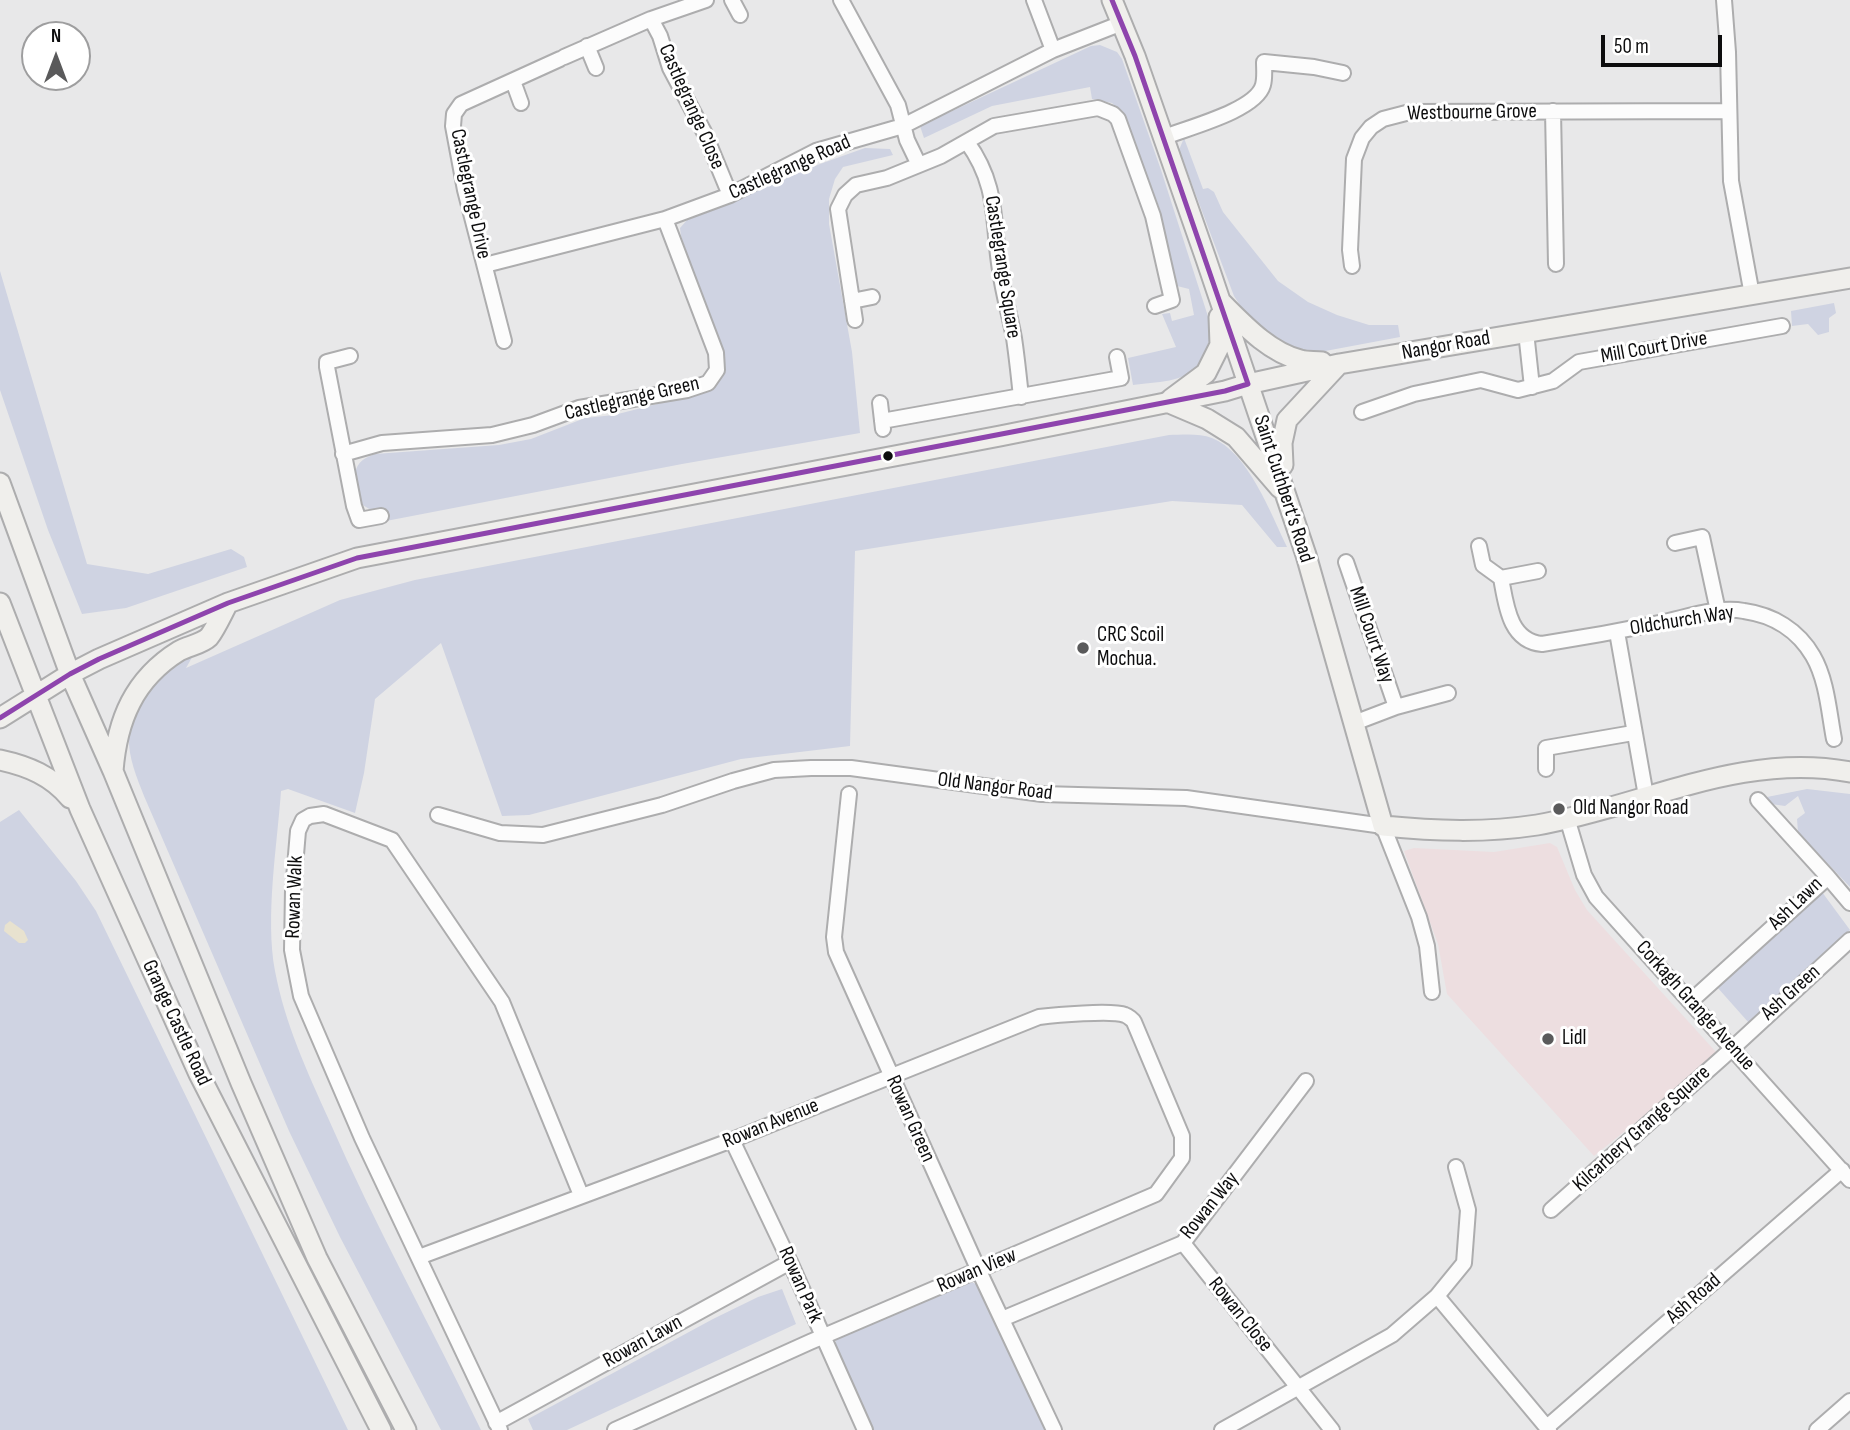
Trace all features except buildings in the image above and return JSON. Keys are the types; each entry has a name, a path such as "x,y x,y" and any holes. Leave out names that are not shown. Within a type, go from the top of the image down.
{"main road":[{"name":"Saint Cuthbert’s Road","path":"1112,0 1206,259 1306,555 1383,826"},
{"name":"Nangor Road","path":"0,718 99,659 228,603 379,552 1000,436 1226,391 1339,364 1850,278"},
{"path":"1218,300 1270,346 1299,360 1339,364"},
{"path":"1167,402 1206,373 1220,345 1218,300"},
{"path":"1285,494 1282,443 1287,420 1339,364"},
{"path":"1167,402 1207,419 1236,437 1285,494"},
{"name":"Grange Castle Road","path":"0,482 70,674 113,771 240,1083 317,1258 406,1430"},
{"name":"Grange Castle Road","path":"0,603 79,809 199,1074 381,1430"},
{"path":"113,771 118,737 134,693 153,672 179,652 208,638 228,603"},
{"path":"0,760 22,765 57,782 79,809"},
{"name":"Old Nangor Road","path":"1383,826 1432,831 1491,831 1567,818 1753,770 1776,768 1850,772"}],"street":[{"name":"Castlegrange Close","path":"562,58 651,19 706,0"},
{"path":"732,0 740,15"},
{"path":"841,0 898,105 907,140 919,165"},
{"path":"1034,0 1053,50"},
{"path":"1724,0 1731,181 1752,295"},
{"name":"Castlegrange Close","path":"651,19 660,36 670,68 704,132 730,195"},
{"name":"Castlegrange Road","path":"485,265 665,219 730,195 816,151 903,126 1053,50 1122,23"},
{"path":"587,46 596,68"},
{"name":"Castlegrange Drive","path":"504,341 465,190 453,126 454,114 461,104 562,58"},
{"path":"1162,138 1226,114 1255,98 1264,84 1264,62 1343,73"},
{"path":"513,80 521,103"},
{"path":"855,320 838,209 845,195 856,185 887,178 919,165 994,126 1098,108 1113,114 1118,120 1153,216 1172,300 1155,306"},
{"name":"Westbourne Grove","path":"1553,111 1556,264"},
{"name":"Westbourne Grove","path":"1352,266 1350,250 1354,159 1362,138 1371,127 1383,119 1410,112 1729,111"},
{"name":"Castlegrange Square","path":"967,142 987,176 996,215 999,269 1014,340 1021,397"},
{"name":"Castlegrange Green","path":"343,454 382,443 492,435 533,425 579,408 687,390 708,383 717,370 716,353 665,219"},
{"path":"852,301 872,297"},
{"name":"Mill Court Drive","path":"1362,412 1413,394 1481,380 1518,390 1553,381 1579,362 1782,326"},
{"path":"1526,332 1532,387"},
{"path":"350,356 327,362 343,454 359,520 381,516"},
{"path":"880,403 883,425 1121,378 1117,357"},
{"path":"1675,543 1702,537 1718,611"},
{"path":"1479,546 1483,565 1501,578 1538,571"},
{"name":"Mill Court Way","path":"1346,562 1396,708"},
{"name":"Oldchurch Way","path":"1501,578 1510,620 1520,635 1533,643 1542,644 1617,632 1718,611 1742,610 1774,618 1797,634 1814,657 1823,682 1834,739"},
{"path":"1617,632 1646,796"},
{"name":"Mill Court Way","path":"1354,723 1448,693"},
{"path":"1546,769 1546,748 1633,733"},
{"name":"Old Nangor Road","path":"438,815 500,833 543,835 662,805 774,770 832,768 1042,794 1186,798 1383,826"},
{"name":"Rowan Green","path":"849,794 834,937 836,952 979,1271 1054,1430"},
{"name":"Ash Lawn","path":"1691,1002 1828,877 1758,800"},
{"name":"Rowan Walk","path":"498,1426 362,1138 301,996 292,950 293,890 298,831 303,820 324,814 392,840 502,1002 581,1195"},
{"name":"Corkagh Grange Avenue","path":"1567,818 1589,887 1846,1175"},
{"path":"1383,826 1419,917 1427,946 1432,992"},
{"path":"1828,877 1850,903"},
{"name":"Ash Green","path":"1732,1047 1850,940"},
{"name":"Rowan Avenue","path":"419,1256 732,1140 1039,1017 1061,1014 1126,1015"},
{"name":"Rowan View","path":"615,1430 1156,1194 1182,1158 1182,1136 1146,1047 1134,1022 1126,1015"},
{"name":"Kilcarbery Grange Square","path":"1551,1210 1732,1047"},
{"name":"Rowan Way","path":"1002,1319 1183,1243 1307,1081"},
{"name":"Rowan Park","path":"732,1140 865,1430"},
{"path":"1222,1430 1392,1335 1437,1296 1464,1263 1468,1210 1456,1167"},
{"name":"Ash Road","path":"1548,1429 1846,1175"},
{"name":"Rowan Close","path":"1183,1243 1332,1430"},
{"name":"Rowan Lawn","path":"498,1426 790,1262"},
{"path":"1437,1296 1548,1429"},
{"path":"1817,1430 1850,1401"}],"shaded area":[{"path":"1100,45 1117,52 1122,59 1213,332 1202,359 1194,370 1179,378 1133,385 1128,358 1176,347 1162,314 1170,313 1172,321 1194,315 1189,289 1177,286 1160,210 1125,116 1112,103 1092,99 1090,87 992,106 924,138 920,126 1091,46"},
{"path":"1184,138 1203,189 1208,188 1214,192 1223,212 1278,281 1308,302 1337,315 1369,325 1398,325 1400,337 1320,352 1295,350 1274,339 1245,313 1234,296 1179,150"},
{"path":"865,148 890,149 893,155 843,167 835,179 829,199 829,224 852,352 860,433 386,521 380,510 371,510 361,504 355,474 360,463 375,454 499,445 531,439 585,418 614,415 708,391 720,376 721,353 680,228 687,220"},
{"path":"0,271 87,564 148,574 231,549 244,557 247,567 126,608 82,614 48,530 0,390"},
{"path":"1834,303 1836,313 1829,318 1829,332 1818,335 1808,324 1792,326 1791,311"},
{"path":"1169,435 1207,436 1225,445 1237,456 1257,485 1287,547 1277,547 1242,505 1172,501 855,551 850,746 741,759 529,815 502,816 441,643 375,699 355,813 288,789 281,791 271,928 279,991 298,1047 347,1159 481,1430 441,1430 340,1237 289,1131 144,796 131,760 129,737 134,717 150,688 171,666 195,652 186,668 340,600 415,580"},
{"path":"1807,789 1850,794 1850,887 1798,832 1797,819 1805,813 1798,796 1785,806 1771,804 1767,797"},
{"path":"19,810 76,881 96,911 348,1430 0,1430 0,822"},
{"path":"1550,843 1557,847 1575,890 1587,910 1716,1052 1656,1106 1594,1156 1447,994 1438,944 1404,851 1414,848 1494,852"},
{"path":"1822,892 1850,930 1749,1023 1717,987"},
{"path":"969,1281 978,1285 1046,1430 872,1430 834,1348 837,1337"},
{"path":"782,1289 796,1324 567,1430 533,1430 528,1419 713,1319 758,1297"}],"sand":[{"path":"10,921 24,931 28,940 25,943 19,943 4,931 5,925"}],"transit line":[{"path":"0,718 99,659 228,603 357,558 1225,391 1248,384 1135,56 1112,0"}],"place":[{"name":"CRC Scoil Mochua.","path":"1083,648"},
{"name":"Old Nangor Road","path":"1559,809"},
{"name":"Lidl","path":"1548,1039"}]}
